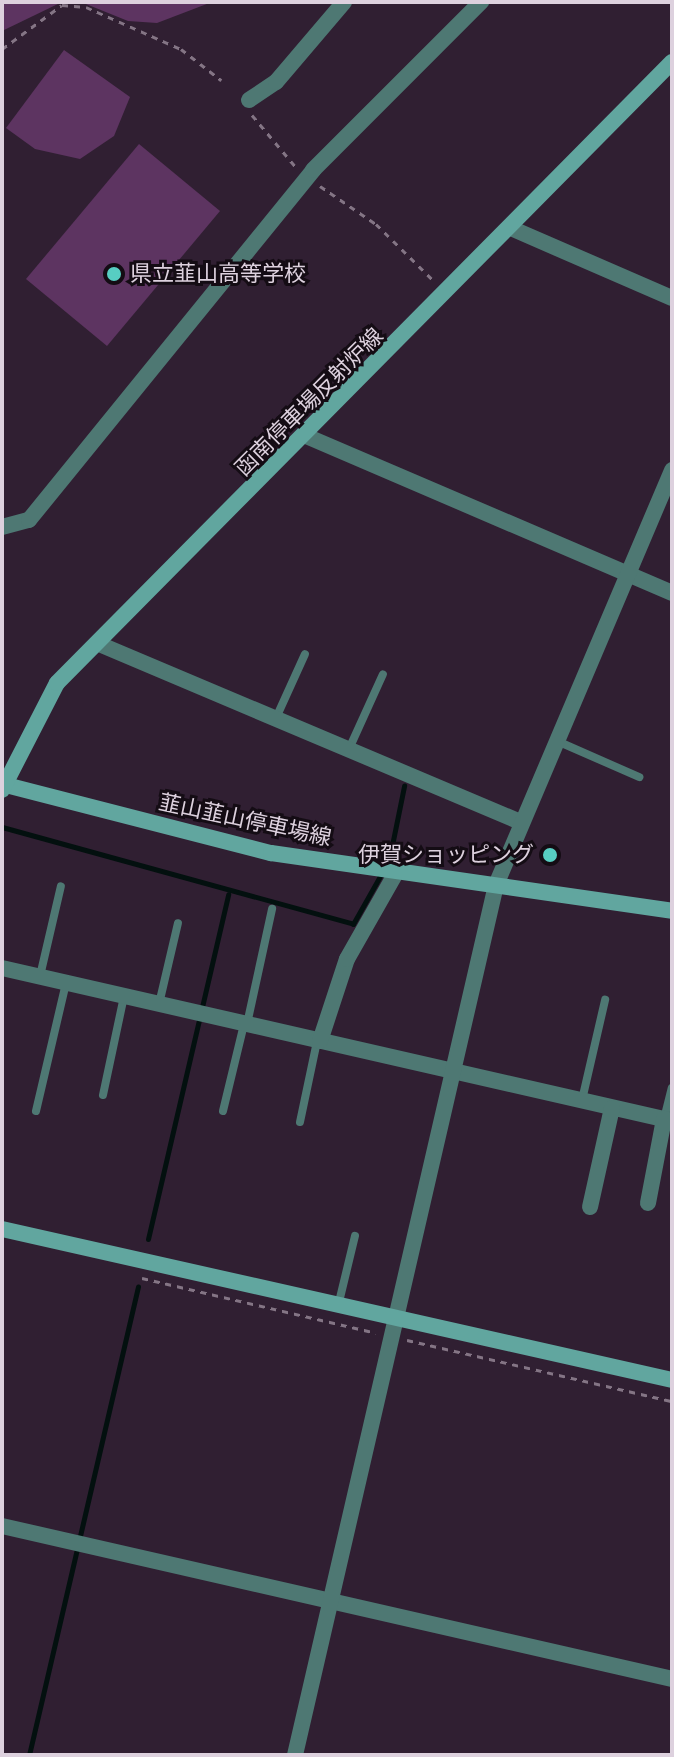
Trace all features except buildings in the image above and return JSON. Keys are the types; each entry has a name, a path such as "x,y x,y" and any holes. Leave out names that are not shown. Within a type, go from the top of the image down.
{"main road":[{"name":"函南停車場反射炉線","path":"3,786 57,683 513,229 672,62"},
{"name":"韮山韮山停車場線","path":"3,786 271,853 672,911"},
{"path":"2,1229 339,1302 672,1380"}],"street":[{"path":"249,100 276,82 344,2"},
{"path":"2,527 29,520 308,179 481,2"},
{"path":"513,229 672,298"},
{"path":"306,436 672,593"},
{"path":"295,1755 496,885 672,470"},
{"path":"99,644 522,823"},
{"path":"319,1041 347,959 397,871"},
{"path":"2,968 668,1120 648,1203"},
{"path":"590,1207 612,1108"},
{"path":"2,1526 672,1679"}],"lane":[{"path":"276,719 305,654"},
{"path":"349,750 383,674"},
{"path":"557,741 639,777"},
{"path":"40,977 61,886"},
{"path":"223,1111 272,909"},
{"path":"159,1004 178,923"},
{"path":"36,1111 66,983"},
{"path":"103,1095 124,996"},
{"path":"582,1101 605,1000"},
{"path":"300,1122 319,1041"},
{"path":"668,1120 672,1088"},
{"path":"339,1302 355,1236"}],"path":[{"path":"2,49 62,5 86,7 181,49 221,80"},
{"path":"249,100 254,124 308,179 376,224 447,294"}],"shaded area":[{"path":"2,2 62,2 2,31"},
{"path":"81,2 212,2 157,23 128,21"},
{"path":"64,50 130,97 114,136 80,159 35,149 6,128"},
{"path":"139,144 220,211 107,346 26,279"}],"waterway":[{"path":"2,827 353,924 389,860 404,786"},
{"path":"148,1239 228,894"},
{"path":"29,1755 138,1286"}],"place":[{"name":"県立韮山高等学校","path":"114,274"},
{"name":"伊賀ショッピング","path":"550,855"}]}
